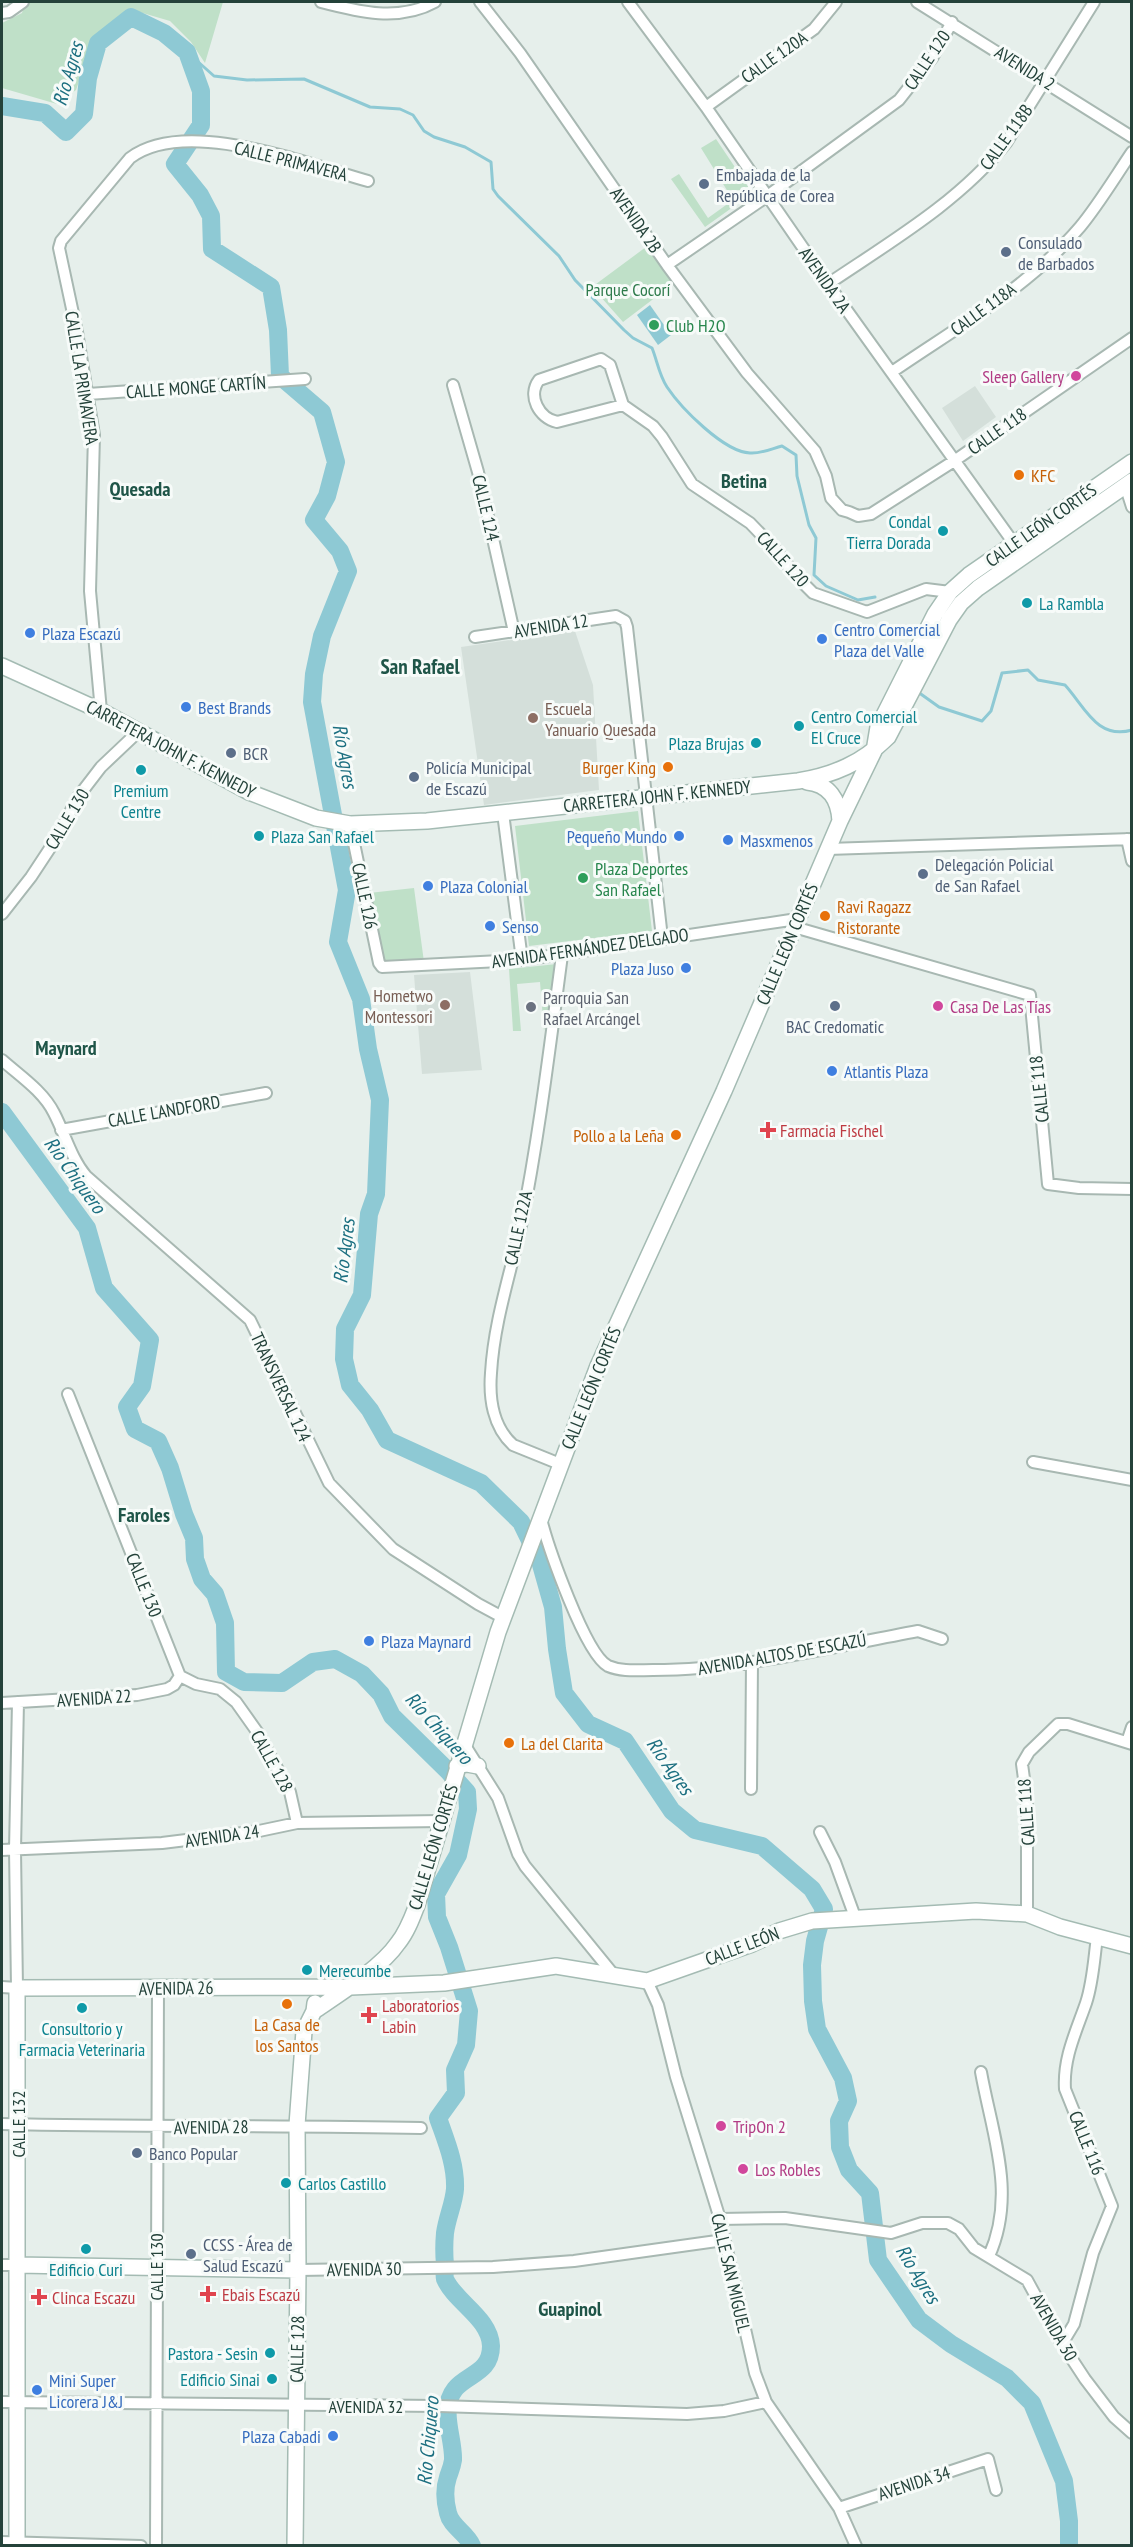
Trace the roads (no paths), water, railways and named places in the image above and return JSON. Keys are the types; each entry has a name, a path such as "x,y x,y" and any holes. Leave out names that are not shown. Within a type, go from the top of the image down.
{"main road":[{"name":"CALLE LEÓN CORTÉS","path":"874,751 876,731 928,625 950,592 1131,462"},
{"name":"CALLE LEÓN CORTÉS","path":"314,2011 351,1987 398,1945 408,1927 417,1905 456,1768 504,1618 598,1366 724,1091 840,821 874,751 888,737 949,620 961,603 978,588 1128,483"},
{"name":"CARRETERA JOHN F. KENNEDY","path":"2,666 139,730 249,792 316,818 345,823 398,824 647,796 798,782 838,772 874,751"},
{"path":"838,772 861,751 876,731"},
{"path":"798,782 811,782 824,787 833,796 839,808 840,821"},
{"path":"456,1768 468,1764 478,1766"},
{"name":"CALLE LEÓN","path":"647,1981 752,1944 779,1931 812,1921 855,1917 976,1911 1027,1914 1131,1946"},
{"path":"374,1966 374,1981 379,1986"},
{"path":"351,1987 444,1983 556,1966 647,1981"},
{"path":"304,1987 314,1997 314,2011"},
{"name":"AVENIDA 26","path":"9,1988 351,1987"},
{"name":"CALLE 132","path":"9,1988 19,2125 17,2265 9,2402 12,2543"},
{"name":"CALLE 128","path":"295,2546 297,2125 304,2031 314,2011"},
{"name":"AVENIDA 30","path":"17,2265 298,2270"}],"street":[{"path":"5,13 23,2"},
{"path":"321,2 348,9 385,14 413,11 435,2"},
{"name":"AVENIDA 2B","path":"480,2 526,63 667,265 747,373 815,451 826,476 831,498 843,510 858,516"},
{"name":"CALLE 120A","path":"706,107 814,29 836,2"},
{"name":"AVENIDA 2","path":"917,2 1131,137"},
{"name":"CALLE 118B","path":"828,284 928,215 976,178 1006,143 1094,2"},
{"name":"AVENIDA 2A","path":"632,3 766,197 1023,557"},
{"name":"CALLE 120","path":"667,265 766,197 899,100 932,58 952,22"},
{"name":"CALLE PRIMAVERA","path":"177,142 242,146 368,181"},
{"name":"CALLE LA PRIMAVERA","path":"101,711 90,591 94,435 59,248 62,241 130,158 142,149 161,143 177,142"},
{"name":"CALLE 118A","path":"892,372 986,308 1050,258 1080,227 1131,152"},
{"name":"CALLE 118","path":"858,516 871,514 954,461 1131,338"},
{"path":"601,359 610,364 623,405 557,422 550,421 541,414 532,395 534,386 539,380 601,359"},
{"name":"CALLE MONGE CARTÍN","path":"88,394 305,379"},
{"name":"CALLE 124","path":"453,385 478,472 514,632"},
{"name":"CALLE 120","path":"623,405 653,426 663,437 692,484 750,523 777,550 795,575 813,593 867,612 926,589 950,592"},
{"path":"1128,483 1131,507"},
{"name":"AVENIDA 12","path":"475,637 616,616 625,621 647,796"},
{"name":"CALLE 130","path":"2,914 31,877 58,836 78,797 101,767 139,730"},
{"path":"647,796 662,938"},
{"path":"503,813 522,960"},
{"name":"CALLE 126","path":"345,823 379,963 382,967"},
{"path":"828,849 1129,839 1131,861"},
{"name":"AVENIDA FERNÁNDEZ DELGADO","path":"382,967 522,960 662,938 796,923 1030,995"},
{"name":"CALLE 122A","path":"560,1464 513,1445 507,1439 495,1416 490,1373 499,1314 521,1226 562,955"},
{"name":"CALLE 118","path":"1030,995 1048,1184 1079,1188 1131,1189"},
{"name":"TRANSVERSAL 124","path":"2,1060 42,1095 53,1112 78,1167 86,1176 250,1320 328,1484 393,1549 478,1604 504,1618"},
{"name":"CALLE LANDFORD","path":"61,1130 266,1093"},
{"name":"CALLE 130","path":"68,1394 180,1676"},
{"path":"1033,1462 1131,1480"},
{"name":"AVENIDA ALTOS DE ESCAZÚ","path":"538,1522 594,1653 607,1665 623,1670 688,1670 752,1662 918,1630 942,1639"},
{"path":"751,1789 752,1662"},
{"name":"CALLE 128","path":"180,1676 220,1689 236,1702 258,1733 291,1792 297,1823"},
{"name":"AVENIDA 22","path":"2,1703 137,1695 167,1689 174,1685 180,1676"},
{"name":"CALLE 132","path":"9,1988 18,1702"},
{"name":"CALLE 118","path":"1027,1914 1028,1801 1022,1764 1040,1740 1058,1724 1068,1724 1129,1743"},
{"path":"1129,1743 1131,1726"},
{"path":"464,1744 498,1798 518,1854 525,1866 613,1974"},
{"name":"AVENIDA 24","path":"2,1850 162,1844 260,1831 297,1823 441,1821"},
{"path":"820,1832 835,1862 855,1917"},
{"name":"CALLE 116","path":"1062,2344 1074,2324 1093,2253 1112,2206 1065,2089 1064,2072 1076,2025 1086,2001 1097,1937"},
{"name":"CALLE SAN MIGUEL","path":"647,1981 658,2005 676,2077 720,2219 755,2373 766,2402 839,2508 856,2546"},
{"name":"CALLE 130","path":"156,2546 158,1989"},
{"path":"981,2072 1001,2162 1002,2201 998,2236 989,2256"},
{"name":"AVENIDA 28","path":"2,2124 157,2127 297,2125 421,2128"},
{"name":"AVENIDA 30","path":"720,2219 785,2218 891,2233 922,2223 948,2223 958,2229 974,2248 1027,2280 1062,2344 1114,2417 1131,2433"},
{"name":"AVENIDA 30","path":"298,2270 459,2268 574,2261 724,2240"},
{"name":"AVENIDA 30","path":"2,2265 17,2265"},
{"name":"AVENIDA 32","path":"9,2402 439,2406 687,2414 723,2411 766,2402"},
{"name":"AVENIDA 34","path":"839,2508 988,2458 996,2490"},
{"path":"12,2543 141,2546"}],"water":[{"name":"Club H2O","path":"650,305 671,335 658,345 637,315"}],"waterway":[{"name":"Río Agres","path":"2,106 45,113 66,132 84,114 88,78 98,43 131,17 164,33 187,52 201,91 201,125 175,164 200,195 211,216 212,249 271,287 278,330 280,376 322,412 336,462 327,496 314,520 340,551 348,571 322,636 314,674 312,702 347,890 338,942 361,999 368,1049 380,1100 376,1194 369,1214 362,1295 345,1329 344,1359 350,1385 370,1410 387,1440 481,1483 521,1522 540,1561 553,1607 564,1693 588,1724 625,1741 672,1811 695,1830 762,1846 812,1889 824,1909 815,1941 812,1965 813,2001 817,2029 843,2078 848,2101 839,2121 840,2147 849,2170 870,2193 878,2260 919,2320 951,2344 1007,2378 1032,2403 1064,2481 1069,2521 1069,2546"},
{"path":"187,52 214,76 247,80 304,79 370,107 400,109 413,115 424,131 434,137 465,147 491,162 493,189 498,196 559,256 575,280 624,330 633,338 652,348 664,382 704,428 740,451 758,453 782,446 796,455 797,476 809,525 816,538 814,575 826,586 858,600 875,597"},
{"path":"918,692 939,707 982,721 991,711 1002,673 1028,670 1038,680 1065,685 1093,720 1101,726 1120,732 1132,730"},
{"name":"Río Chiquero","path":"2,1112 87,1228 104,1288 150,1340 142,1386 127,1407 135,1429 158,1441 170,1468 194,1538 195,1559 202,1579 215,1594 225,1623 226,1672 244,1682 282,1683 313,1662 335,1659 362,1674 381,1694 392,1716 467,1792 468,1809 458,1855 436,1894 437,1917 469,2011 466,2045 455,2070 456,2093 438,2118 450,2153 455,2180 445,2233 445,2279 485,2327 491,2346 490,2355 483,2368 455,2389 448,2405 453,2460 446,2486 446,2504 452,2522 467,2537 472,2546"}],"place":[{"name":"Embajada de la República de Corea","path":"704,184"},
{"name":"Consulado de Barbados","path":"1006,252"},
{"name":"Club H2O","path":"654,325"},
{"name":"Sleep Gallery","path":"1076,376"},
{"name":"KFC","path":"1019,475"},
{"name":"Condal Tierra Dorada","path":"943,531"},
{"name":"La Rambla","path":"1027,603"},
{"name":"Plaza Escazú","path":"30,633"},
{"name":"Centro Comercial Plaza del Valle","path":"822,639"},
{"name":"Best Brands","path":"186,707"},
{"name":"Escuela Yanuario Quesada","path":"533,718"},
{"name":"Centro Comercial El Cruce","path":"799,726"},
{"name":"Plaza Brujas","path":"756,743"},
{"name":"BCR","path":"231,753"},
{"name":"Burger King","path":"668,767"},
{"name":"Premium Centre","path":"141,770"},
{"name":"Policía Municipal de Escazú","path":"414,777"},
{"name":"Plaza San Rafael","path":"259,836"},
{"name":"Pequeño Mundo","path":"679,836"},
{"name":"Masxmenos","path":"728,840"},
{"name":"Delegación Policial de San Rafael","path":"923,874"},
{"name":"Plaza Deportes San Rafael","path":"583,878"},
{"name":"Plaza Colonial","path":"428,886"},
{"name":"Ravi Ragazz Ristorante","path":"825,916"},
{"name":"Senso","path":"490,926"},
{"name":"Plaza Juso","path":"686,968"},
{"name":"Hometwo Montessori","path":"445,1005"},
{"name":"BAC Credomatic","path":"835,1006"},
{"name":"Casa De Las Tías","path":"938,1006"},
{"name":"Parroquia San Rafael Arcángel","path":"531,1007"},
{"name":"Atlantis Plaza","path":"832,1071"},
{"name":"Farmacia Fischel","path":"768,1130"},
{"name":"Pollo a la Leña","path":"676,1135"},
{"name":"Plaza Maynard","path":"369,1641"},
{"name":"La del Clarita","path":"509,1743"},
{"name":"Merecumbe","path":"307,1970"},
{"name":"La Casa de los Santos","path":"287,2004"},
{"name":"Consultorio y Farmacia Veterinaria","path":"82,2008"},
{"name":"Laboratorios Labin","path":"369,2015"},
{"name":"TripOn 2","path":"721,2126"},
{"name":"Banco Popular","path":"137,2153"},
{"name":"Los Robles","path":"743,2169"},
{"name":"Carlos Castillo","path":"286,2183"},
{"name":"Edificio Curi","path":"86,2249"},
{"name":"CCSS - Área de Salud Escazú","path":"191,2254"},
{"name":"Ebais Escazú","path":"208,2294"},
{"name":"Clinca Escazu","path":"39,2297"},
{"name":"Pastora - Sesin","path":"270,2353"},
{"name":"Edificio Sinai","path":"272,2379"},
{"name":"Mini Super Licorera J&J","path":"37,2390"},
{"name":"Plaza Cabadi","path":"333,2436"}],"district":[{"name":"Betina","path":"744,481"},
{"name":"Quesada","path":"140,489"},
{"name":"San Rafael","path":"420,666"},
{"name":"Maynard","path":"66,1048"},
{"name":"Faroles","path":"144,1515"},
{"name":"Guapinol","path":"570,2309"}],"park label":[{"name":"Parque Cocorí","path":"628,289"}]}
